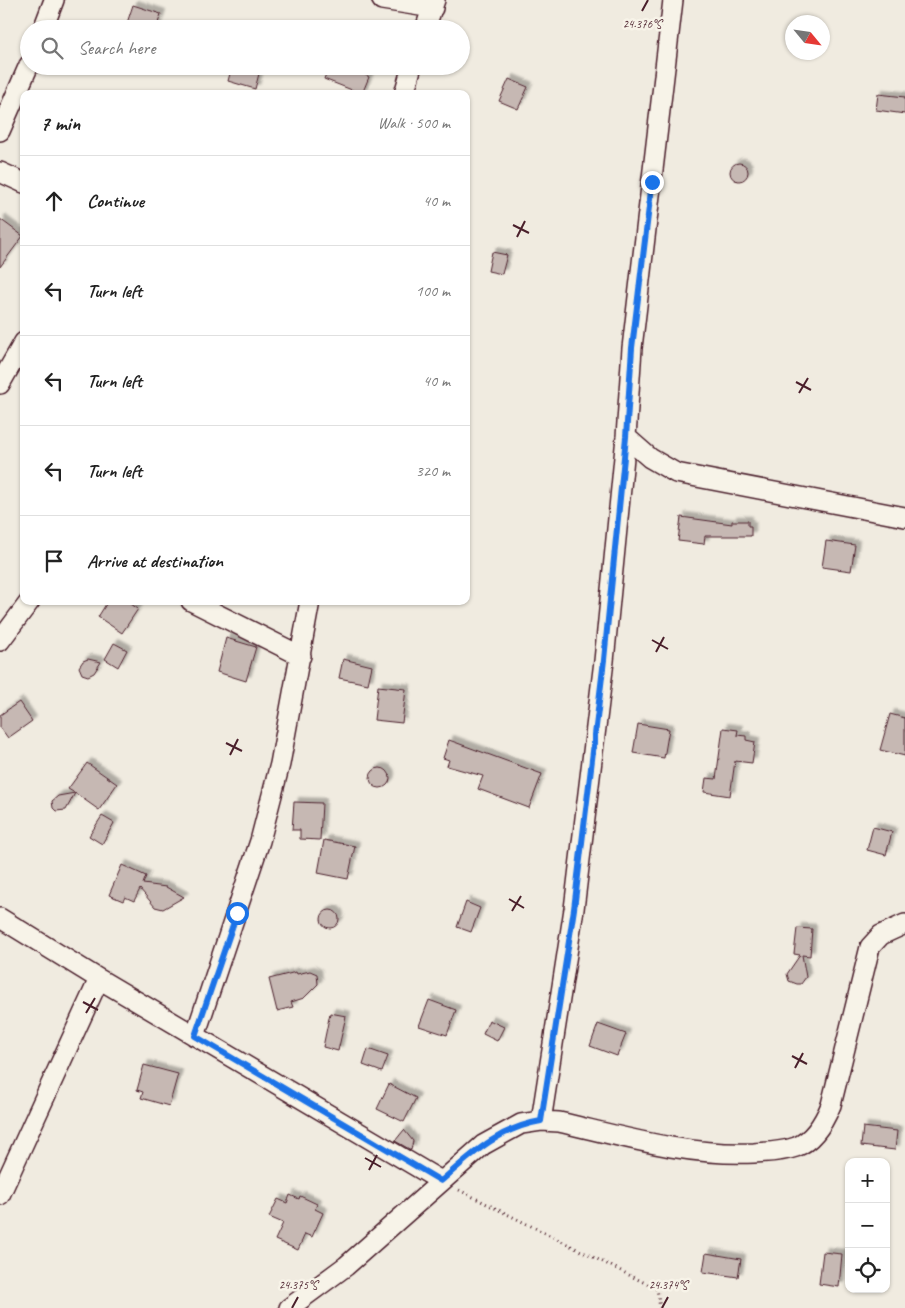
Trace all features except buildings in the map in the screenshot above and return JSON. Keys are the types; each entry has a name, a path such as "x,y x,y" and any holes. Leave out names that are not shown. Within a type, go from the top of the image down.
{"street":[{"path":"46,20 54,0"},
{"path":"382,0 434,4 428,20"},
{"path":"541,1121 576,890 604,660 626,437 632,348 673,0"},
{"path":"0,131 25,75"},
{"path":"405,90 409,75"},
{"path":"0,172 20,181"},
{"path":"0,384 20,349"},
{"path":"626,437 650,458 676,473 905,517"},
{"path":"0,641 27,605"},
{"path":"200,605 301,656"},
{"path":"195,1036 260,841 280,764 309,605"},
{"path":"0,918 99,979 441,1181"},
{"path":"290,1308 346,1266 483,1145 501,1133 520,1124 541,1121 559,1122 674,1148 712,1152 775,1152 796,1147 809,1138 823,1124 831,1105 870,947 881,935 905,924"},
{"path":"0,1194 99,979"}],"path":[{"path":"441,1181 657,1289 660,1308"}],"route":[{"path":"237,913 195,1036 441,1181 483,1145 501,1133 520,1124 541,1121 574,909 604,660 626,437 632,348 652,182"}]}
